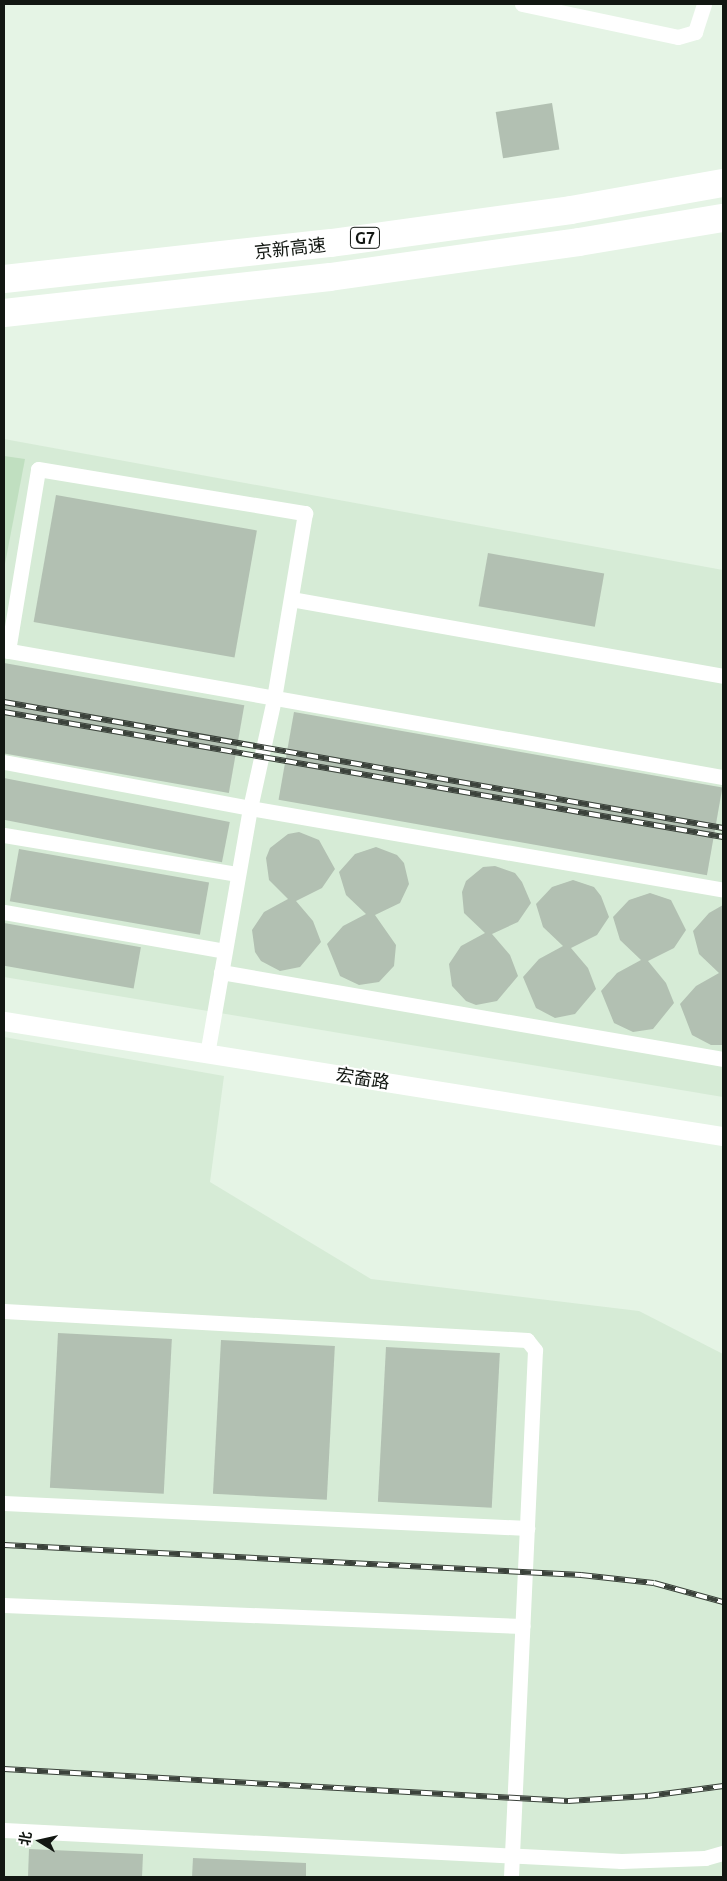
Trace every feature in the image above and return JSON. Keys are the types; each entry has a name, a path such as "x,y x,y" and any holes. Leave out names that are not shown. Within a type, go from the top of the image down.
{"highway":[{"name":"京新高速","path":"4,279 331,243 572,210 723,183"},
{"name":"京新高速","path":"4,313 330,277 579,242 723,218"}],"street":[{"path":"529,4 678,37 695,32 704,4"},
{"path":"207,1054 250,808 274,699 305,513 38,469 6,651 274,699 723,778"},
{"path":"290,598 723,676"},
{"path":"4,762 250,808 723,890"},
{"path":"4,835 238,874"},
{"path":"4,912 225,951"},
{"path":"221,972 723,1058"},
{"name":"宏奤路","path":"4,1021 723,1136"},
{"path":"4,1311 527,1340 535,1350 511,1877"},
{"path":"4,1504 527,1528"},
{"path":"4,1605 523,1626"},
{"path":"4,1830 621,1861 705,1858 723,1853"}],"shaded area":[{"path":"4,439 723,570 723,1097 4,977"},
{"path":"4,456 25,459 4,569"},
{"path":"4,1037 224,1076 210,1182 371,1279 639,1311 723,1354 723,1877 4,1877"}],"building":[{"path":"552,103 559,149 503,158 496,112"},
{"path":"56,495 257,530 235,657 34,622"},
{"path":"488,553 604,573 595,627 479,606"},
{"path":"4,663 244,705 229,793 4,753"},
{"path":"294,712 722,788 707,875 279,800"},
{"path":"4,778 230,822 222,862 4,820"},
{"path":"299,832 319,840 335,869 322,888 296,901 313,921 321,942 300,967 280,971 261,961 255,952 252,930 264,912 288,899 269,880 266,858 270,848 288,834"},
{"path":"376,847 397,855 404,863 409,884 400,903 375,915 396,945 394,966 379,982 359,985 340,976 327,944 343,926 366,914 346,895 339,872 355,854"},
{"path":"19,849 209,883 200,935 10,901"},
{"path":"495,866 515,873 522,882 531,903 518,922 492,934 510,955 518,976 497,1001 476,1005 466,1001 452,986 449,964 461,946 485,933 464,913 462,892 466,881 483,867"},
{"path":"573,880 594,887 601,896 609,917 597,935 571,948 588,968 596,989 575,1014 555,1018 536,1008 523,977 539,959 563,946 543,927 536,904 552,887"},
{"path":"650,893 671,900 686,930 674,948 648,961 666,983 674,1003 653,1029 633,1032 614,1023 601,991 617,973 641,960 620,940 613,917 629,900"},
{"path":"723,905 723,1045 711,1045 692,1035 680,1004 696,986 719,973 699,954 693,931 709,913"},
{"path":"4,923 141,947 134,988 4,966"},
{"path":"58,1333 172,1339 164,1494 50,1488"},
{"path":"221,1340 335,1346 327,1500 213,1494"},
{"path":"386,1347 500,1353 492,1508 378,1502"},
{"path":"29,1849 143,1854 142,1877 28,1877"},
{"path":"193,1858 306,1863 306,1877 192,1877"}],"railway":[{"path":"4,702 723,828"},
{"path":"4,712 723,837"},
{"path":"4,1545 581,1575 654,1583 723,1602"},
{"path":"4,1769 568,1801 648,1796 723,1786"}]}
